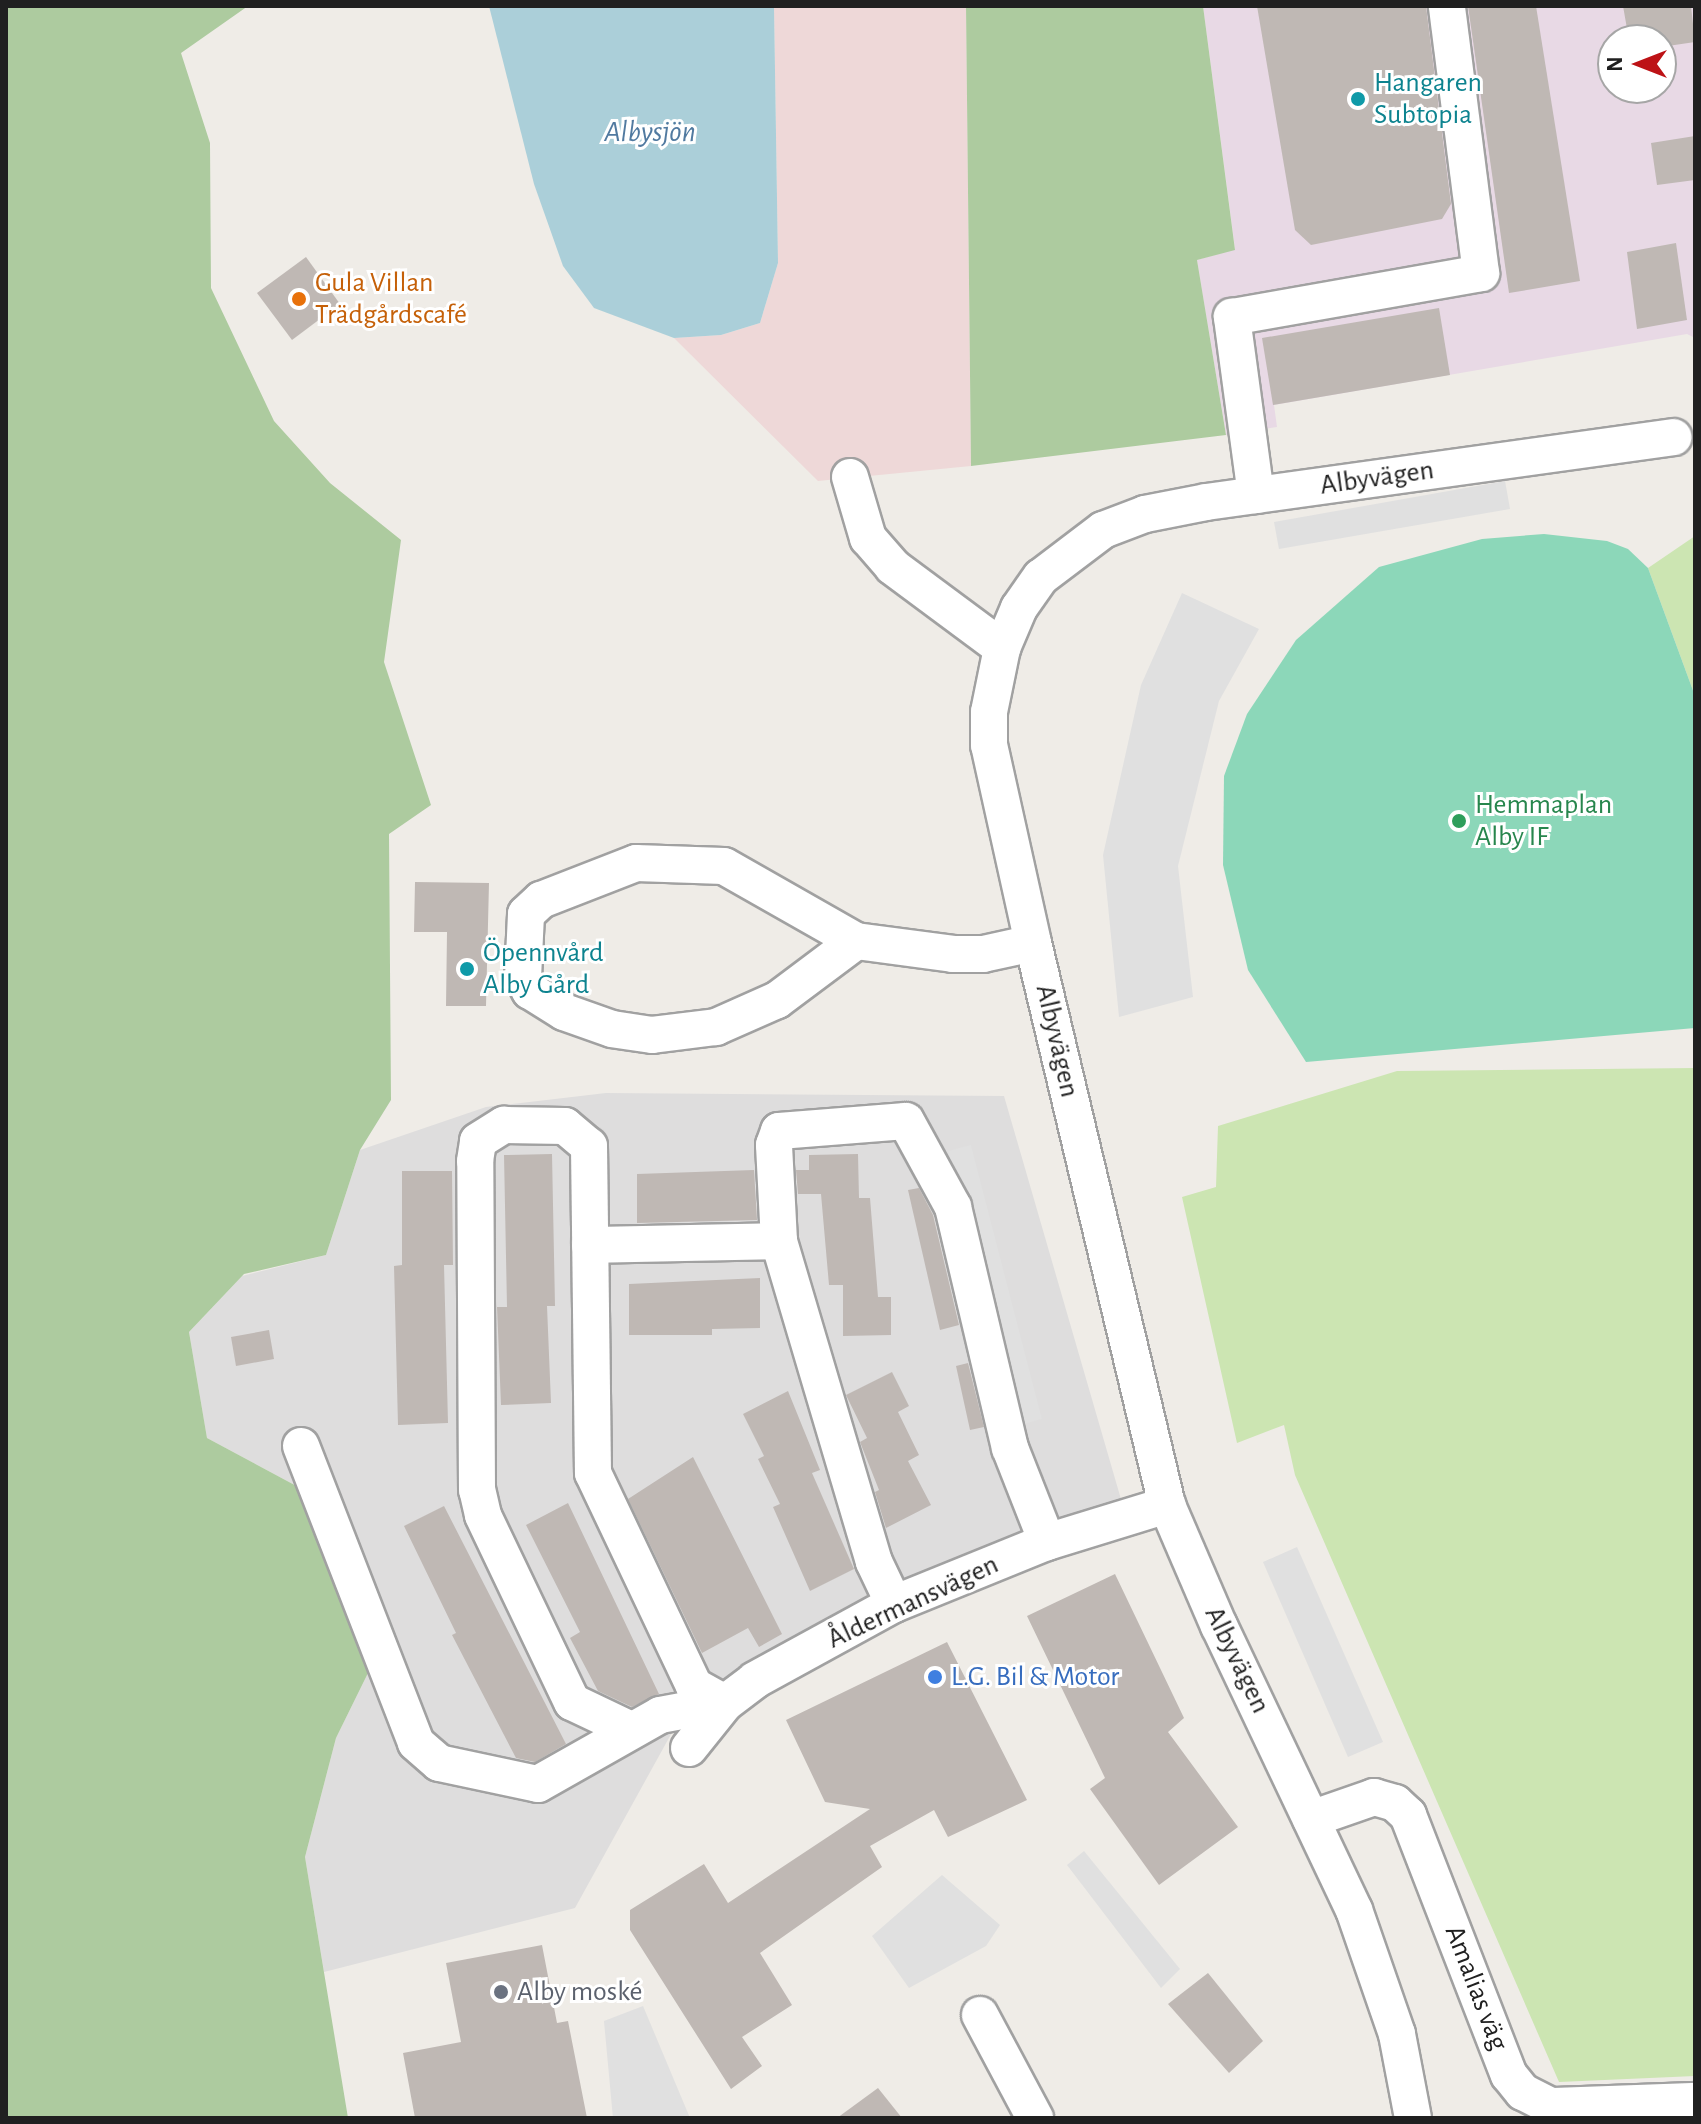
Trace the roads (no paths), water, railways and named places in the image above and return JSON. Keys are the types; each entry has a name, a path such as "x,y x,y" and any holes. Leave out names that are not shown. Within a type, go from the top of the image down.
{"street":[{"path":"1256,495 1232,317 1481,273 1447,6"},
{"name":"Albyvägen","path":"1413,2118 1382,1983 1311,1819 1167,1505 1033,943 989,745 989,712 1002,648 1041,577 1103,530 1145,514 1256,495 1674,437"},
{"path":"850,477 868,538 893,567 1002,648"},
{"path":"856,941 777,1000 716,1027 652,1035 612,1029 564,1012 530,991 523,978 526,914 541,900 636,863 724,866 856,941 983,954 1033,943"},
{"path":"894,1604 874,1562 779,1241 774,1145 779,1131 906,1121 953,1207 1010,1448 1047,1542"},
{"path":"631,1730 572,1702 480,1503 473,1301 478,1141 504,1125 565,1126 581,1135 589,1146 593,1473 694,1686 725,1703"},
{"path":"590,1245 779,1241"},
{"path":"301,1446 416,1743 439,1763 538,1784 660,1715 725,1703"},
{"name":"Åldermansvägen","path":"689,1748 725,1703 755,1680 894,1604 1047,1542 1167,1505"},
{"name":"Amalias väg","path":"1311,1819 1374,1797 1395,1803 1408,1815 1509,2075 1523,2092 1551,2106 1695,2101"},
{"path":"980,2015 1035,2118"}],"water":[{"name":"Albysjön","path":"489,6 774,6 778,263 760,323 721,335 674,338 594,308 563,266 534,184"}],"place":[{"name":"Hangaren Subtopia","path":"1358,99"},
{"name":"Gula Villan Trädgårdscafé","path":"299,299"},
{"name":"Hemmaplan Alby IF","path":"1459,821"},
{"name":"Öpennvård Alby Gård","path":"467,969"},
{"name":"L.G. Bil & Motor","path":"935,1677"},
{"name":"Alby moské","path":"501,1992"}]}
